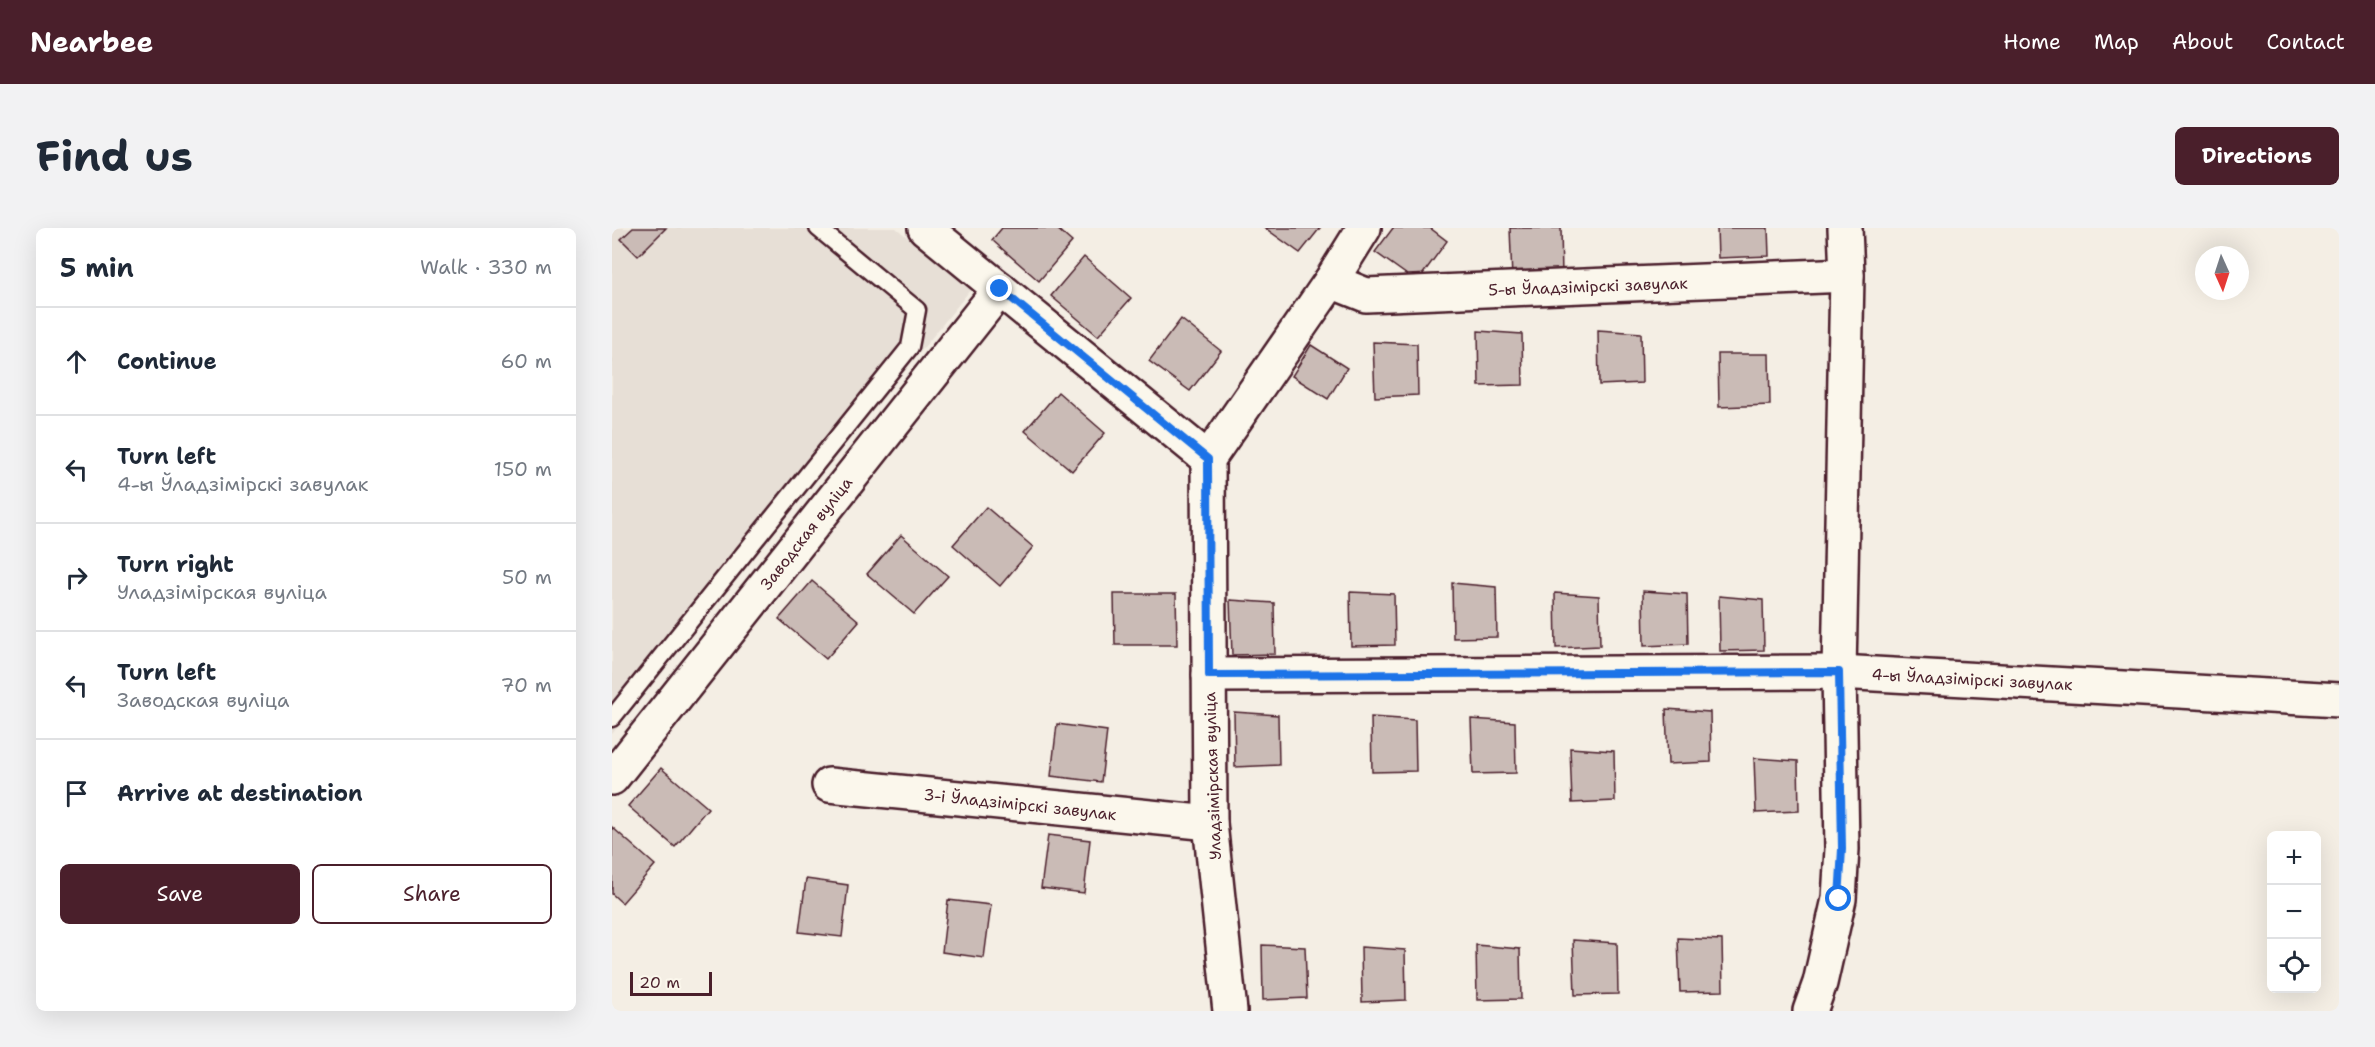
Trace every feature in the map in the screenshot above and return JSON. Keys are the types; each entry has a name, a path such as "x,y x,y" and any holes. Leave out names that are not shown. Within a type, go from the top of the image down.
{"street":[{"path":"925,228 1208,459 1331,281 1364,228"},
{"path":"1810,1011 1820,983 1839,899 1842,849 1839,672 1847,275 1845,228"},
{"name":"5-ы Ўладзімірскі завулак","path":"1331,281 1366,295 1847,275"},
{"name":"Заводская вуліца","path":"612,778 1000,289"},
{"name":"Уладзімірская вуліца","path":"1208,459 1210,823 1230,1011"},
{"name":"4-ы Ўладзімірскі завулак","path":"1209,675 1839,672 2339,700"},
{"name":"3-і Ўладзімірскі завулак","path":"829,785 1210,823"}],"lane":[{"path":"612,718 910,347 917,310 818,228"}],"shaded area":[{"path":"612,228 896,228 971,289 612,734"}],"building":[{"path":"633,228 666,228 638,256 621,239"},
{"path":"1002,228 1056,228 1072,242 1039,281 992,240"},
{"path":"1265,228 1320,228 1300,253"},
{"path":"1393,228 1430,228 1447,241 1417,282 1375,252"},
{"path":"1510,228 1561,228 1562,277 1512,279"},
{"path":"1717,228 1768,228 1769,256 1718,258"},
{"path":"1084,257 1131,298 1098,336 1051,296"},
{"path":"1181,319 1221,351 1190,391 1149,361"},
{"path":"1598,330 1641,333 1642,383 1599,385"},
{"path":"1478,331 1522,334 1523,385 1479,386"},
{"path":"1373,342 1417,344 1418,395 1375,397"},
{"path":"1311,345 1347,368 1328,399 1292,376"},
{"path":"1718,354 1769,354 1770,405 1719,407"},
{"path":"1058,392 1105,433 1072,471 1025,431"},
{"path":"986,507 1033,547 1000,586 953,545"},
{"path":"901,535 948,576 914,614 867,574"},
{"path":"812,581 859,621 826,659 779,619"},
{"path":"1452,583 1496,587 1497,637 1453,638"},
{"path":"1643,591 1687,594 1688,644 1644,646"},
{"path":"1350,592 1394,594 1395,645 1351,646"},
{"path":"1555,593 1599,596 1600,646 1556,648"},
{"path":"1114,594 1176,594 1177,645 1115,645"},
{"path":"1719,596 1763,600 1764,650 1720,651"},
{"path":"1230,600 1274,603 1275,654 1232,655"},
{"path":"1666,709 1710,712 1711,762 1668,764"},
{"path":"1234,712 1278,715 1279,765 1235,767"},
{"path":"1371,717 1415,720 1416,771 1372,772"},
{"path":"1471,719 1515,722 1516,773 1473,774"},
{"path":"1057,724 1107,731 1101,782 1051,776"},
{"path":"1570,748 1614,751 1615,801 1572,803"},
{"path":"1754,758 1798,761 1799,811 1756,813"},
{"path":"661,768 708,808 675,847 628,806"},
{"path":"612,827 655,865 622,903 612,894"},
{"path":"1048,835 1090,840 1084,893 1041,888"},
{"path":"806,879 848,885 842,937 799,932"},
{"path":"948,900 991,905 984,958 942,952"},
{"path":"1678,938 1722,940 1723,991 1680,992"},
{"path":"1573,940 1617,943 1618,994 1575,995"},
{"path":"1262,945 1305,947 1307,998 1263,1000"},
{"path":"1476,945 1520,949 1521,999 1477,1000"},
{"path":"1361,947 1405,950 1406,1000 1362,1002"}],"route":[{"path":"1000,289 1208,459 1209,675 1839,672 1842,849 1839,899"}]}
